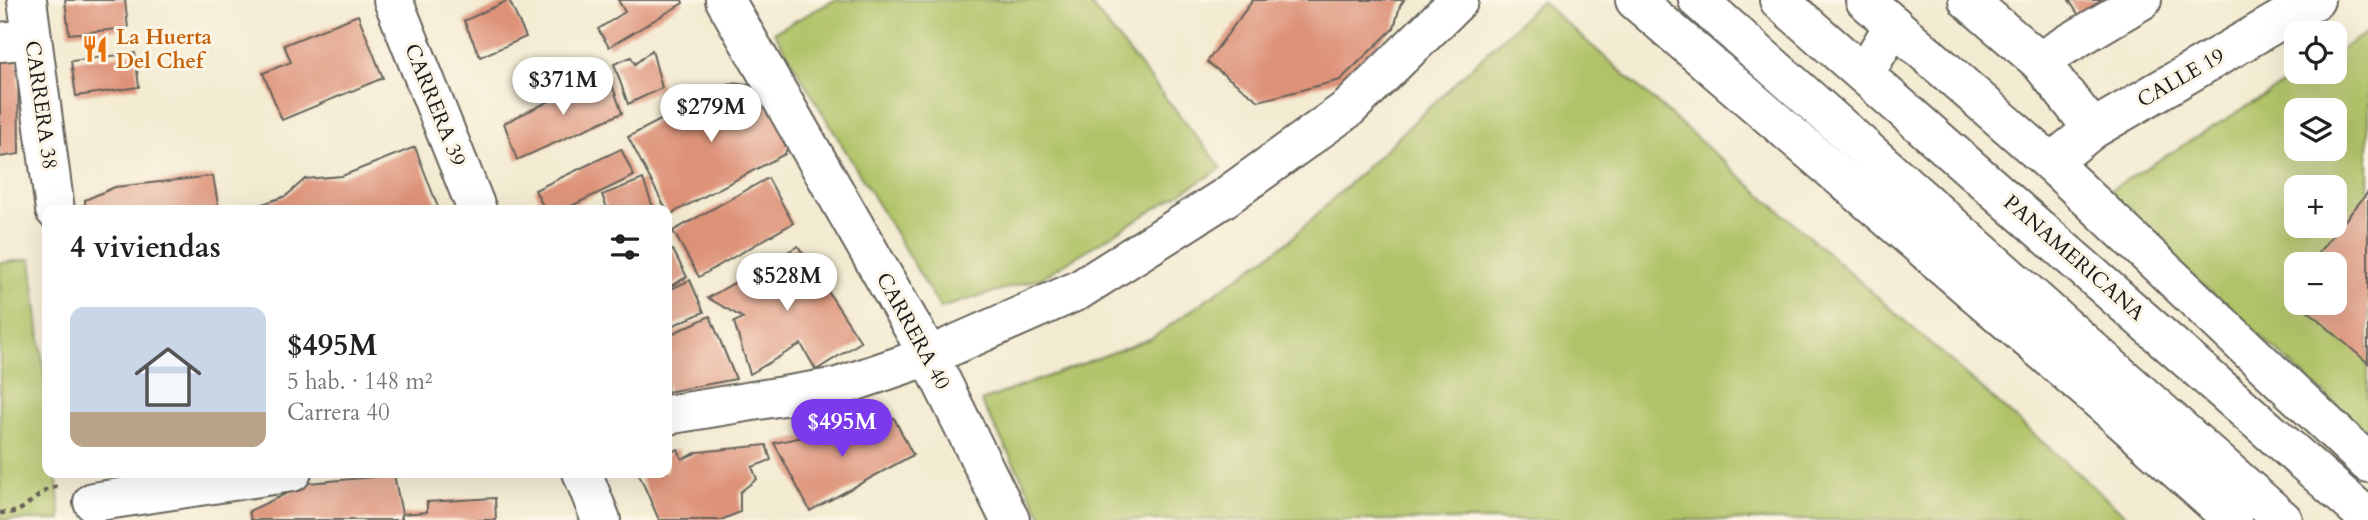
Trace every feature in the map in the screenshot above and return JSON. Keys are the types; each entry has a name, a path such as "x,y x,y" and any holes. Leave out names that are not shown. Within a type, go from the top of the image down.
{"street":[{"name":"CARRERA 38","path":"27,0 16,40 54,205"},
{"name":"CARRERA 39","path":"393,0 475,205"},
{"path":"672,414 838,387 929,356 1079,290 1224,198 1349,108 1459,0"},
{"path":"1635,0 2116,393 2283,520"},
{"path":"1698,0 2116,393 2233,520"},
{"name":"PANAMERICANA","path":"1779,0 2368,518"},
{"path":"1865,0 2051,163 2368,463"},
{"path":"1968,0 2039,61 2093,129"},
{"path":"2039,61 2141,0"},
{"name":"CALLE 19","path":"2051,163 2093,129 2315,0"},
{"name":"CARRERA 40","path":"736,4 929,356 1010,520"},
{"path":"1864,74 1894,25"},
{"path":"92,493 235,478"},
{"path":"584,478 601,520"}],"path":[{"path":"0,513 17,512 48,489 92,493"}],"green space":[{"path":"835,0 1087,0 1222,168 1041,278 940,308 774,32"},
{"path":"1541,1 2131,520 1044,520 981,401 1152,338 1290,240"},
{"path":"2368,32 2368,433 2102,195 2284,84 2347,84 2347,45"},
{"path":"31,259 42,356 42,478 57,478 61,520 0,520 0,263"}],"building":[{"path":"65,0 125,0 128,28 69,34"},
{"path":"509,0 526,37 480,57 464,21"},
{"path":"618,0 682,0 683,3 609,47 598,29 625,12"},
{"path":"1253,0 1404,0 1394,28 1340,80 1259,101 1207,62"},
{"path":"2069,0 2116,0 2085,25"},
{"path":"358,15 383,78 282,120 263,73 291,62 284,45"},
{"path":"18,50 19,154 0,157 0,53"},
{"path":"652,50 662,88 628,104 614,64 631,57 635,64"},
{"path":"135,53 139,87 76,96 71,61"},
{"path":"608,73 622,113 517,160 504,123"},
{"path":"731,83 763,87 791,137 785,154 672,213 672,205 664,205 628,137"},
{"path":"415,147 437,205 260,205 286,196 305,179 342,176"},
{"path":"621,149 634,176 573,205 542,205 535,190"},
{"path":"213,176 218,205 85,205 85,200 115,187"},
{"path":"768,178 793,223 699,277 673,231"},
{"path":"643,179 652,205 606,205 602,195"},
{"path":"2368,192 2368,363 2313,315 2347,315 2347,252 2319,252 2330,238 2347,238 2347,218"},
{"path":"798,246 861,342 816,370 801,344 750,374 734,322 743,318 708,298"},
{"path":"672,250 687,277 672,285"},
{"path":"690,280 704,312 672,326 672,289"},
{"path":"710,316 736,379 672,391 672,334"},
{"path":"894,418 913,455 810,511 774,443"},
{"path":"766,445 771,460 752,467 757,479 740,492 740,512 721,520 659,520 641,478 672,478 672,452 678,449 682,459 698,452"},
{"path":"395,478 401,520 251,520 249,511 309,483"},
{"path":"495,498 496,520 402,520 402,514 427,512 427,502"}],"place":[{"name":"La Huerta Del Chef","path":"95,49"}]}
